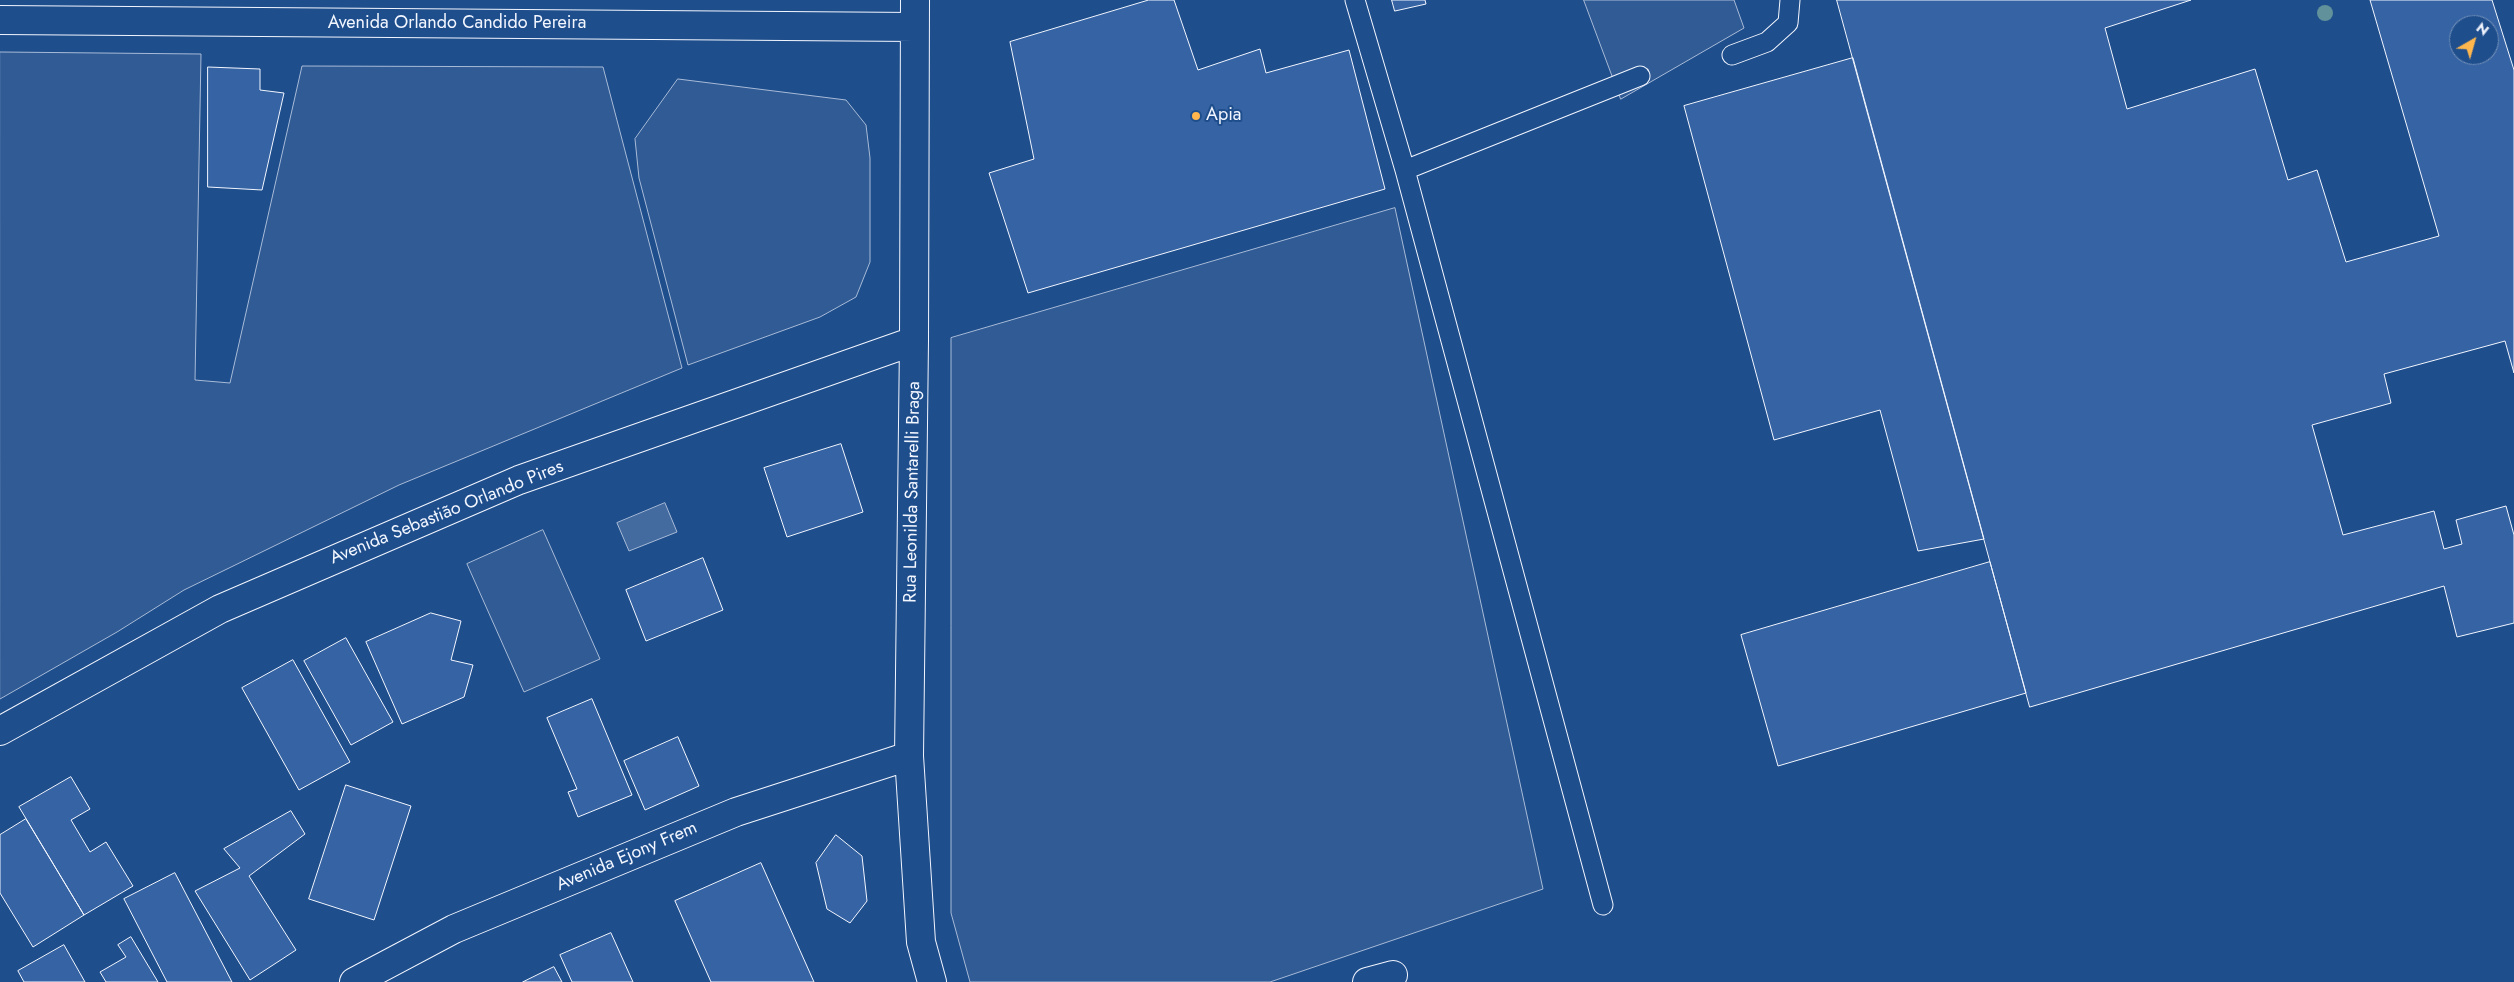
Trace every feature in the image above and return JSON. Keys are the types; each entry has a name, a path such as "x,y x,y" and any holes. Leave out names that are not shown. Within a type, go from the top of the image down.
{"street":[{"name":"Rua Leonilda Santarelli Braga","path":"915,0 914,341 909,756 921,942 932,982"},
{"name":"Avenida Orlando Candido Pereira","path":"0,20 915,27"},
{"name":"Avenida Sebastião Orlando Pires","path":"0,732 220,609 510,484 914,341"},
{"name":"Avenida Ejony Frem","path":"354,982 454,928 736,812 909,756"},
{"path":"1367,982 1393,975"}],"lane":[{"path":"1355,0 1405,170 1603,905"},
{"path":"1732,54 1767,42 1788,23 1790,0"},
{"path":"1405,170 1640,76"}],"shaded area":[{"path":"1584,0 1734,0 1744,28 1621,99"},
{"path":"0,52 201,54 195,380 230,383 302,66 603,67 682,368 399,485 184,590 117,632 0,699"},
{"path":"678,79 846,100 866,125 870,158 870,262 856,297 820,317 688,365 639,178 635,139"},
{"path":"1395,208 1543,889 1270,982 970,982 951,913 951,338"},
{"path":"665,503 677,532 629,551 617,523"},
{"path":"543,530 600,659 524,692 467,564"}],"building":[{"name":"Apia","path":"1149,0 1174,0 1198,70 1260,49 1266,73 1349,50 1385,189 1028,293 989,173 1034,159 1010,42"},
{"path":"1392,0 1425,0 1426,4 1395,11"},
{"path":"1837,0 2191,0 2105,28 2127,109 2255,69 2288,180 2317,170 2346,262 2439,236 2370,0 2492,0 2497,15 2449,15 2449,65 2499,65 2499,22 2514,70 2514,373 2505,341 2384,374 2391,403 2312,425 2343,535 2434,511 2444,549 2462,544 2456,520 2506,506 2514,535 2514,623 2457,637 2444,586 2030,707"},
{"path":"1853,58 1984,539 1918,551 1880,410 1774,440 1684,106"},
{"path":"208,67 260,69 260,90 284,93 262,190 208,187"},
{"path":"841,444 863,512 787,537 764,468"},
{"path":"703,558 723,610 646,641 626,590"},
{"path":"1990,562 2026,693 1778,766 1741,635"},
{"path":"431,613 461,621 451,660 473,665 464,697 402,724 366,642"},
{"path":"346,638 393,722 351,745 304,661"},
{"path":"293,660 350,762 299,790 242,688"},
{"path":"592,699 632,795 578,817 568,792 577,789 547,718"},
{"path":"678,737 699,786 645,810 624,761"},
{"path":"71,777 90,809 71,820 90,852 106,842 133,886 84,915 19,807"},
{"path":"346,785 411,806 374,920 309,899"},
{"path":"291,811 305,834 249,876 296,950 250,980 195,891 240,868 224,849"},
{"path":"26,819 84,915 33,947 0,893 0,835"},
{"path":"836,835 862,856 867,901 850,923 827,909 816,863"},
{"path":"761,863 814,982 711,982 675,901"},
{"path":"175,873 232,982 167,982 124,899"},
{"path":"611,933 633,982 572,982 560,955"},
{"path":"131,937 158,982 106,982 100,972 126,957 118,945"},
{"path":"64,945 85,982 24,982 18,971"},
{"path":"554,967 562,982 523,982"}],"place":[{"name":"Apia","path":"1196,116"}]}
